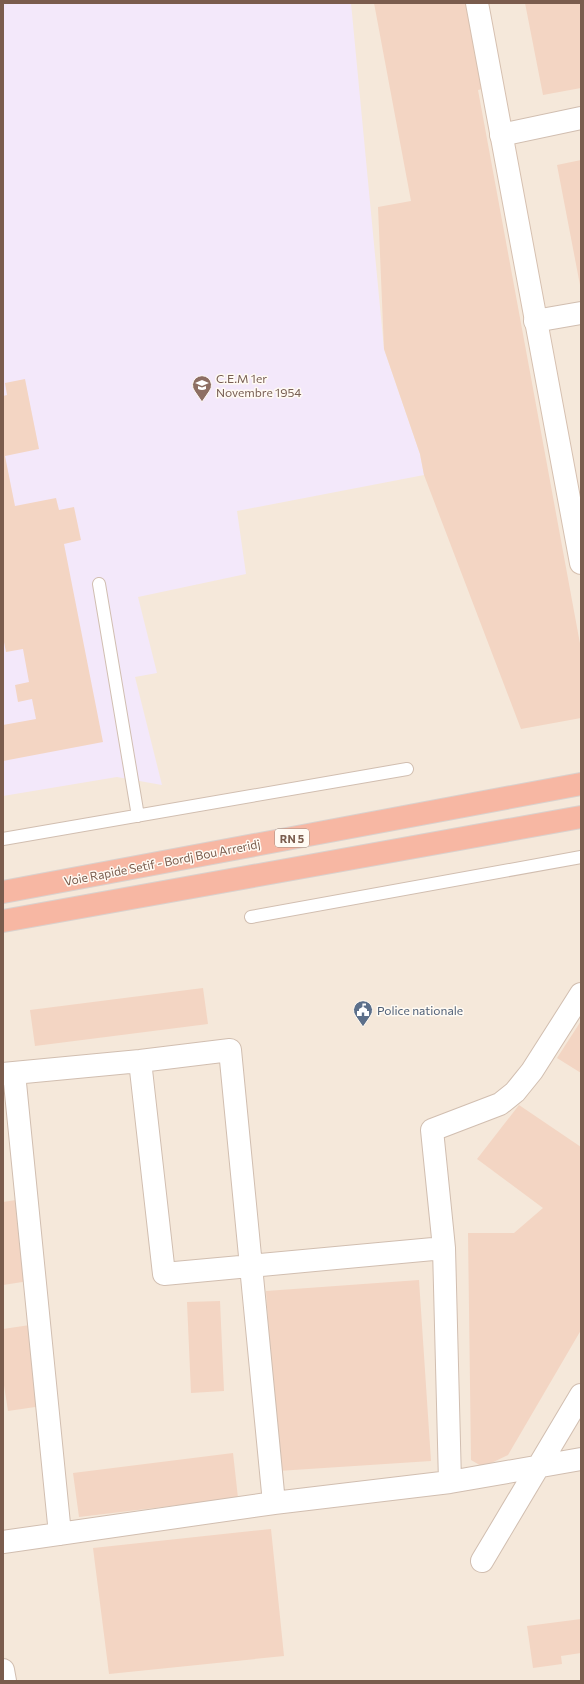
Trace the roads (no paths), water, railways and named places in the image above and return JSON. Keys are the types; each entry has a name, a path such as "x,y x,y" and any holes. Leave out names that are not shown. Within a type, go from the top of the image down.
{"highway":[{"name":"Voie Rapide Setif - Bordj Bou Arreridj","path":"3,892 581,784"},
{"path":"3,921 581,816"}],"street":[{"path":"477,3 535,322 576,520 581,563"},
{"path":"501,135 581,118"},
{"path":"535,322 581,313"},
{"path":"450,1482 444,1248 432,1130 500,1104 514,1092 532,1071 581,994"},
{"path":"60,1534 8,1073 140,1061 230,1050 274,1503"},
{"path":"140,1061 164,1274 444,1248"},
{"path":"482,1562 581,1395"},
{"path":"3,1542 274,1503 450,1482 539,1465 581,1459"}],"lane":[{"path":"99,584 138,816"},
{"path":"3,839 407,769"},
{"path":"251,917 581,857"}],"place":[{"name":"C.E.M 1er Novembre 1954","path":"202,402"},
{"name":"Police nationale","path":"363,1027"}]}
